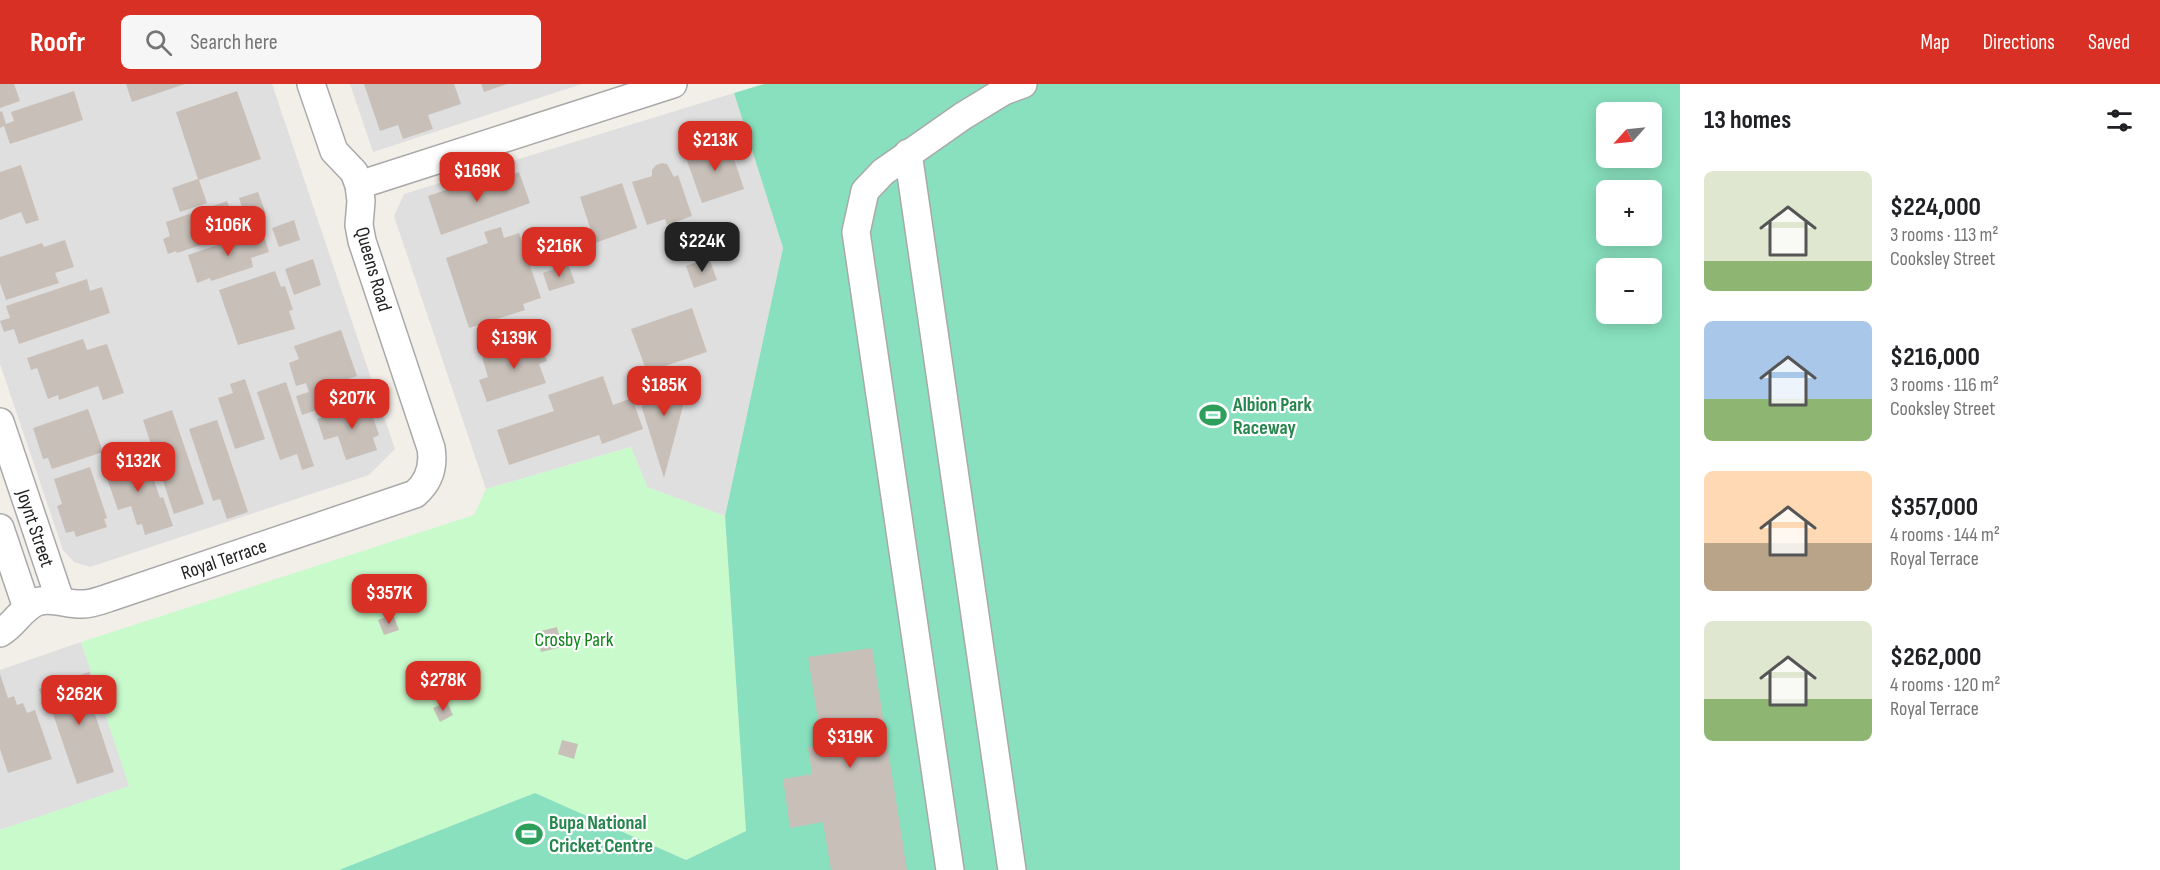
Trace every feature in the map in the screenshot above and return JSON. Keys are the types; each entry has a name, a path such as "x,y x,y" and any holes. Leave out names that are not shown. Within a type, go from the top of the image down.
{"street":[{"path":"311,84 334,151 354,172 360,185 673,84"},
{"path":"950,870 855,232 865,191 883,172 963,116 1004,91 1023,84"},
{"path":"908,153 1012,870"},
{"name":"Queens Road","path":"360,185 359,225 362,241 417,401 433,459"},
{"name":"Joynt Street","path":"0,422 60,600"},
{"name":"Royal Terrace","path":"0,633 27,608 40,601 60,600 81,604 111,597 415,494 428,479 433,459"},
{"name":"Joynt Street","path":"0,528 27,608"}],"shaded area":[{"path":"0,84 272,84 395,449 369,475 90,567 74,562 63,550 0,364"},
{"path":"350,84 582,84 373,152"},
{"path":"734,93 783,248 725,516 647,487 631,447 486,489 394,216 404,194"},
{"path":"81,642 130,786 0,830 0,670"}],"green space":[{"name":"Albion Park Raceway","path":"764,84 1680,84 1680,870 339,870 535,793 686,860 746,831 725,516 783,248 734,93"},
{"name":"Crosby Park","path":"631,447 647,487 725,516 746,831 686,860 535,793 339,870 0,870 0,830 129,786 81,642 474,515 486,489"}],"building":[{"path":"0,84 14,84 20,101 0,108"},
{"path":"126,84 185,84 132,102"},
{"path":"364,84 454,84 461,104 428,115 433,129 403,139 398,125 380,131"},
{"path":"481,84 507,84 484,92"},
{"path":"74,91 83,120 10,144 4,126 0,128 0,112 2,111 6,124 14,121 11,112"},
{"path":"237,91 261,159 199,180 207,203 180,212 172,188 198,179 176,112"},
{"path":"724,142 725,148 730,147 744,189 702,203 685,155"},
{"path":"667,164 674,177 678,175 692,216 667,225 665,219 647,225 632,182 652,176 652,170 656,165"},
{"path":"21,165 39,220 26,224 21,212 0,220 0,172"},
{"path":"519,172 530,203 441,235 428,196 464,184 467,190"},
{"path":"622,183 637,228 595,243 580,197"},
{"path":"258,192 266,214 246,220 239,198"},
{"path":"227,201 235,223 215,230 218,237 212,239 213,241 168,254 163,239 170,236 166,222"},
{"path":"294,220 300,240 279,247 272,228"},
{"path":"501,227 504,238 519,233 541,298 523,304 525,310 469,328 446,258 488,243 484,232"},
{"path":"262,230 269,252 251,258 253,267 211,281 210,278 197,283 188,255"},
{"path":"65,240 74,267 55,273 59,283 6,300 0,283 0,257 42,243 44,247"},
{"path":"709,258 717,280 694,288 686,266"},
{"path":"313,259 321,285 294,295 285,269"},
{"path":"568,264 575,283 549,291 543,273"},
{"path":"275,271 281,287 285,286 293,310 289,311 295,329 238,345 219,290"},
{"path":"87,279 90,291 102,287 110,313 19,344 14,329 4,332 0,321 10,318 6,306"},
{"path":"692,308 707,352 647,372 631,329"},
{"path":"341,330 357,376 317,389 323,408 302,415 296,396 309,392 306,383 296,386 289,363 299,359 294,346"},
{"path":"538,336 547,361 539,364 546,383 487,402 479,380 488,377 482,357"},
{"path":"83,339 87,350 107,344 124,393 103,400 98,386 59,400 58,395 48,399 37,368 31,370 27,358"},
{"path":"603,376 613,405 632,398 643,429 602,444 599,435 509,465 497,430 554,411 548,395"},
{"path":"245,379 265,439 235,449 218,398 233,393 230,384"},
{"path":"679,380 689,383 664,478 642,408 646,391"},
{"path":"286,382 314,466 302,470 297,454 280,460 257,392"},
{"path":"368,402 379,435 373,438 377,450 346,460 338,436 324,440 317,419"},
{"path":"88,409 103,452 52,469 48,458 43,459 33,428"},
{"path":"172,410 204,504 174,514 143,420"},
{"path":"217,420 248,512 227,519 220,499 213,501 189,429"},
{"path":"145,453 160,498 163,497 173,526 145,535 142,524 137,525 131,506 118,510 103,467"},
{"path":"90,467 107,518 104,519 107,527 76,537 74,531 66,533 57,506 62,504 54,479"},
{"path":"393,614 399,630 384,635 378,620"},
{"path":"557,627 562,647 541,652 537,632"},
{"path":"872,648 907,870 831,870 823,822 790,828 783,779 812,774 808,747 822,745 808,657"},
{"path":"89,672 97,697 90,699 114,772 77,784 52,711 47,713 39,689"},
{"path":"0,674 8,698 14,696 17,705 23,703 27,713 35,710 52,759 8,773 0,749"},
{"path":"447,702 453,715 440,722 433,708"},
{"path":"562,740 578,744 574,759 558,754"}],"place":[{"name":"Albion Park Raceway","path":"1213,415"},
{"name":"Bupa National Cricket Centre","path":"529,834"}]}
